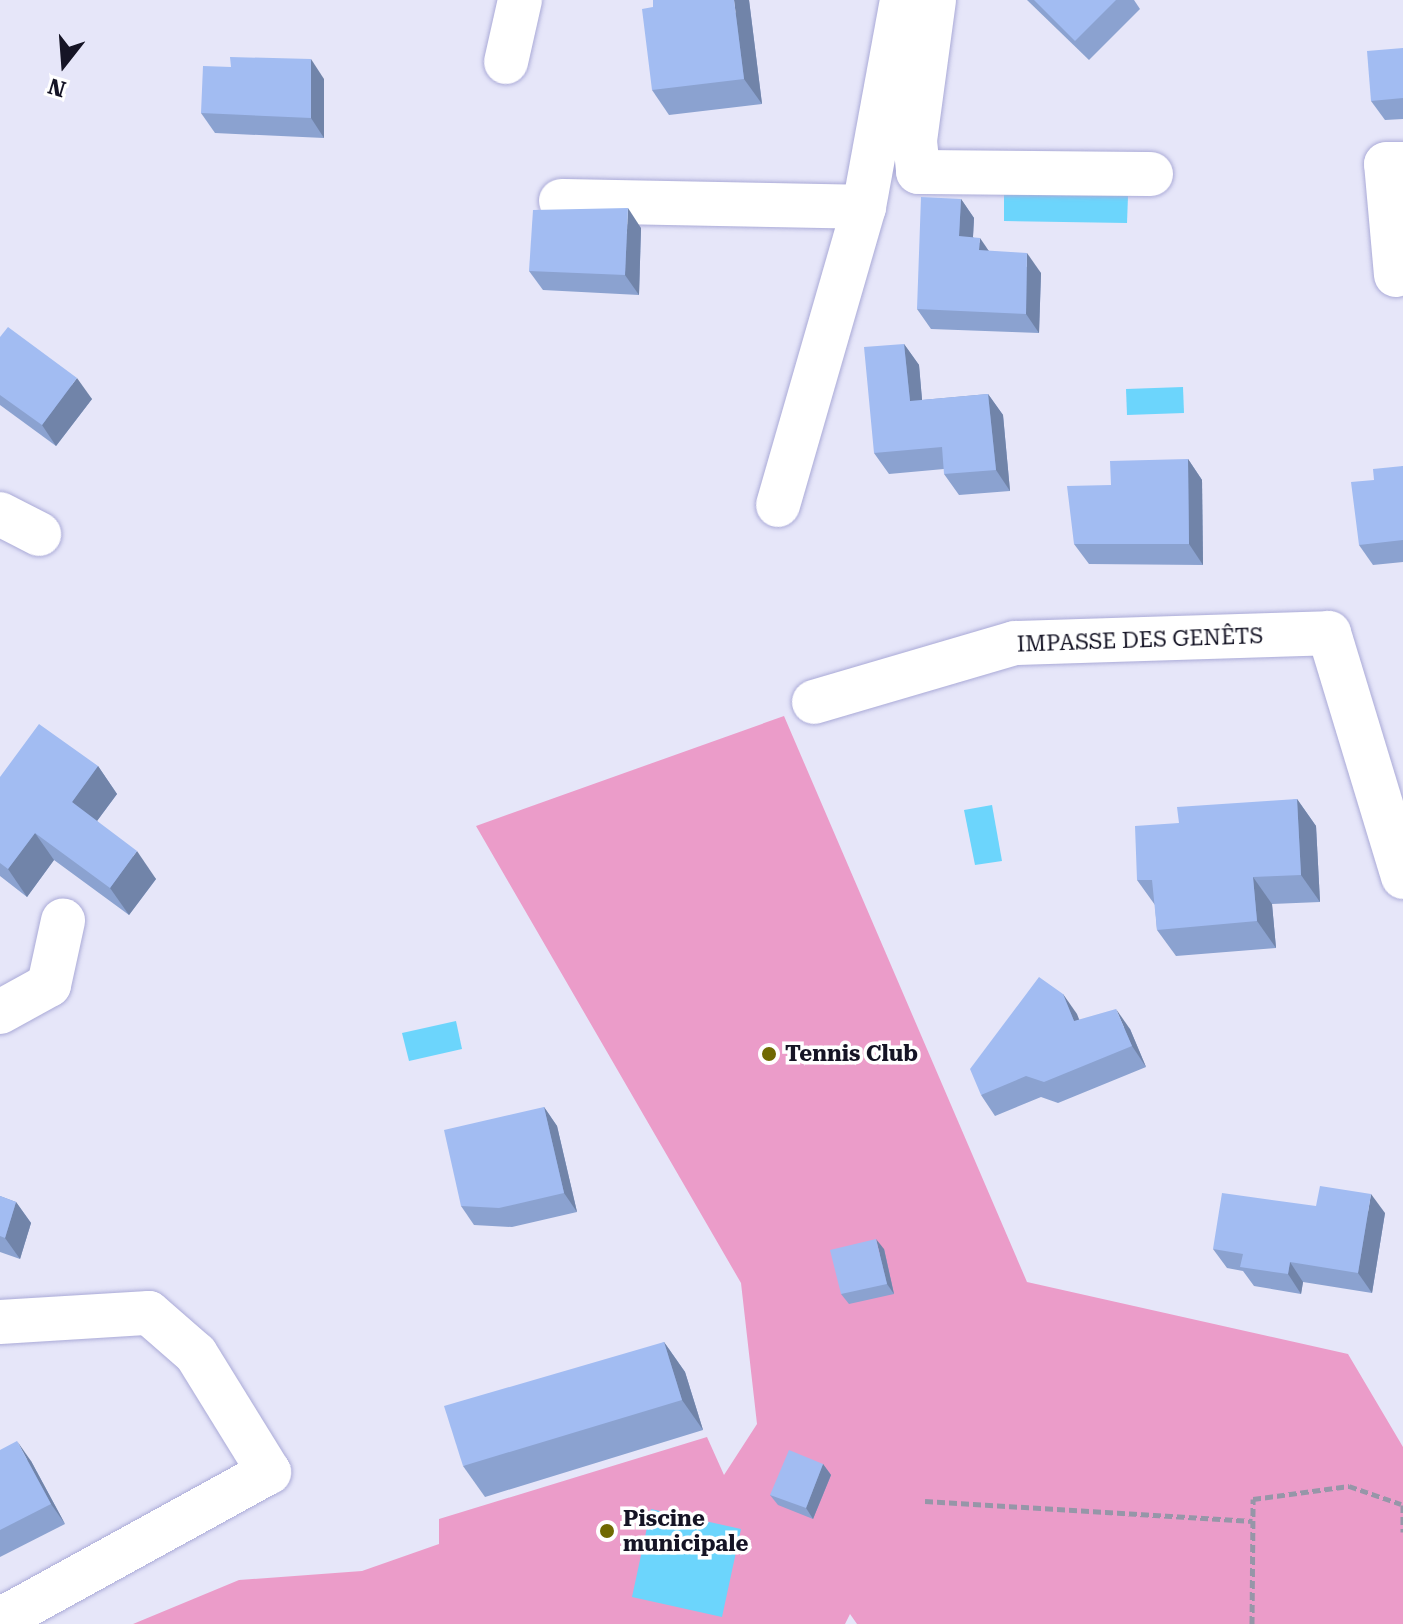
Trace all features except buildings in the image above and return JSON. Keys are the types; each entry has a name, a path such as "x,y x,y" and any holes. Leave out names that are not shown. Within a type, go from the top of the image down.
{"street":[{"path":"506,62 520,0"},
{"path":"778,505 864,207 902,0"},
{"path":"934,0 915,141 918,172 1151,174"},
{"path":"1396,275 1386,164 1403,164"},
{"path":"561,201 864,207"},
{"path":"0,514 39,534"},
{"name":"IMPASSE DES GENÊTS","path":"814,702 1015,643 1329,633 1403,877"},
{"path":"0,1012 49,985 63,921"},
{"path":"0,1322 149,1313 196,1354 269,1472 0,1620"}],"path":[{"path":"1252,1624 1253,1499 1349,1486 1402,1504 1403,1532"},
{"path":"925,1501 1252,1521"}],"shaded area":[{"name":"Tennis Club","path":"784,716 1027,1282 1348,1354 1403,1447 1403,1624 857,1624 850,1614 845,1624 133,1624 239,1580 362,1571 439,1544 439,1519 707,1437 724,1475 757,1424 741,1283 476,826"}],"water":[{"path":"1004,195 1128,196 1127,223 1004,221"},
{"path":"1183,387 1184,413 1127,415 1126,389"},
{"path":"992,805 1002,861 975,865 964,810"},
{"path":"456,1021 462,1049 409,1061 402,1033"},
{"path":"651,1509 741,1529 722,1617 632,1597"}],"place":[{"name":"Tennis Club","path":"769,1054"},
{"name":"Piscine municipale","path":"607,1531"}]}
